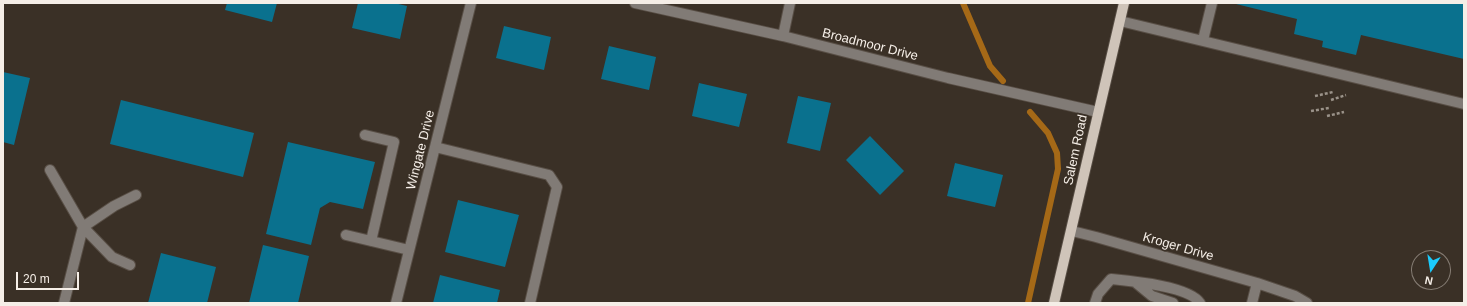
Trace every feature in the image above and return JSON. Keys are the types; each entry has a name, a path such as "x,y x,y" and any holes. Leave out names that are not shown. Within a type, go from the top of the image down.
{"main road":[{"name":"Salem Road","path":"1054,303 1124,3"}],"street":[{"name":"Wingate Drive","path":"396,303 471,3"},
{"name":"Broadmoor Drive","path":"635,3 783,36 948,78 1098,112"},
{"path":"783,36 790,3"},
{"path":"1203,40 1212,3"},
{"path":"1120,21 1464,104"},
{"path":"365,136 394,142 371,241"},
{"path":"435,148 549,175 556,187 530,303"},
{"path":"50,170 83,227 112,256 130,265"},
{"path":"64,303 83,227 114,206 136,195"},
{"name":"Kroger Drive","path":"1072,231 1256,283 1295,296 1307,303"},
{"path":"346,236 409,250"},
{"path":"1096,303 1098,294 1111,279 1133,281 1178,290 1197,299 1200,303"},
{"path":"1133,281 1152,296 1173,303"},
{"path":"1252,303 1256,283"}],"path":[{"path":"1315,96 1333,92"},
{"path":"1331,100 1346,95"},
{"path":"1311,111 1330,108"},
{"path":"1327,116 1344,112"}],"building":[{"path":"227,3 277,3 272,22 225,10"},
{"path":"358,3 394,3 407,6 400,39 352,28"},
{"path":"1232,3 1464,3 1464,59 1361,35 1356,55 1322,47 1323,41 1294,34 1297,19"},
{"path":"504,26 551,37 544,70 496,58"},
{"path":"609,46 656,57 649,90 601,79"},
{"path":"3,72 30,78 14,145 3,142"},
{"path":"699,83 747,94 739,127 692,116"},
{"path":"798,96 831,103 820,151 787,143"},
{"path":"121,100 254,133 243,177 110,144"},
{"path":"870,136 904,171 880,195 846,160"},
{"path":"288,142 375,162 363,209 330,202 320,208 311,245 266,234"},
{"path":"955,163 1003,175 995,207 947,196"},
{"path":"458,200 519,215 505,267 445,252"},
{"path":"263,245 309,256 298,303 249,303"},
{"path":"161,253 216,267 207,303 148,303"},
{"path":"440,275 500,290 497,303 433,303"}],"waterway":[{"path":"963,3 990,66 1003,81"},
{"path":"1028,303 1058,169 1057,153 1048,133 1030,112"}]}
